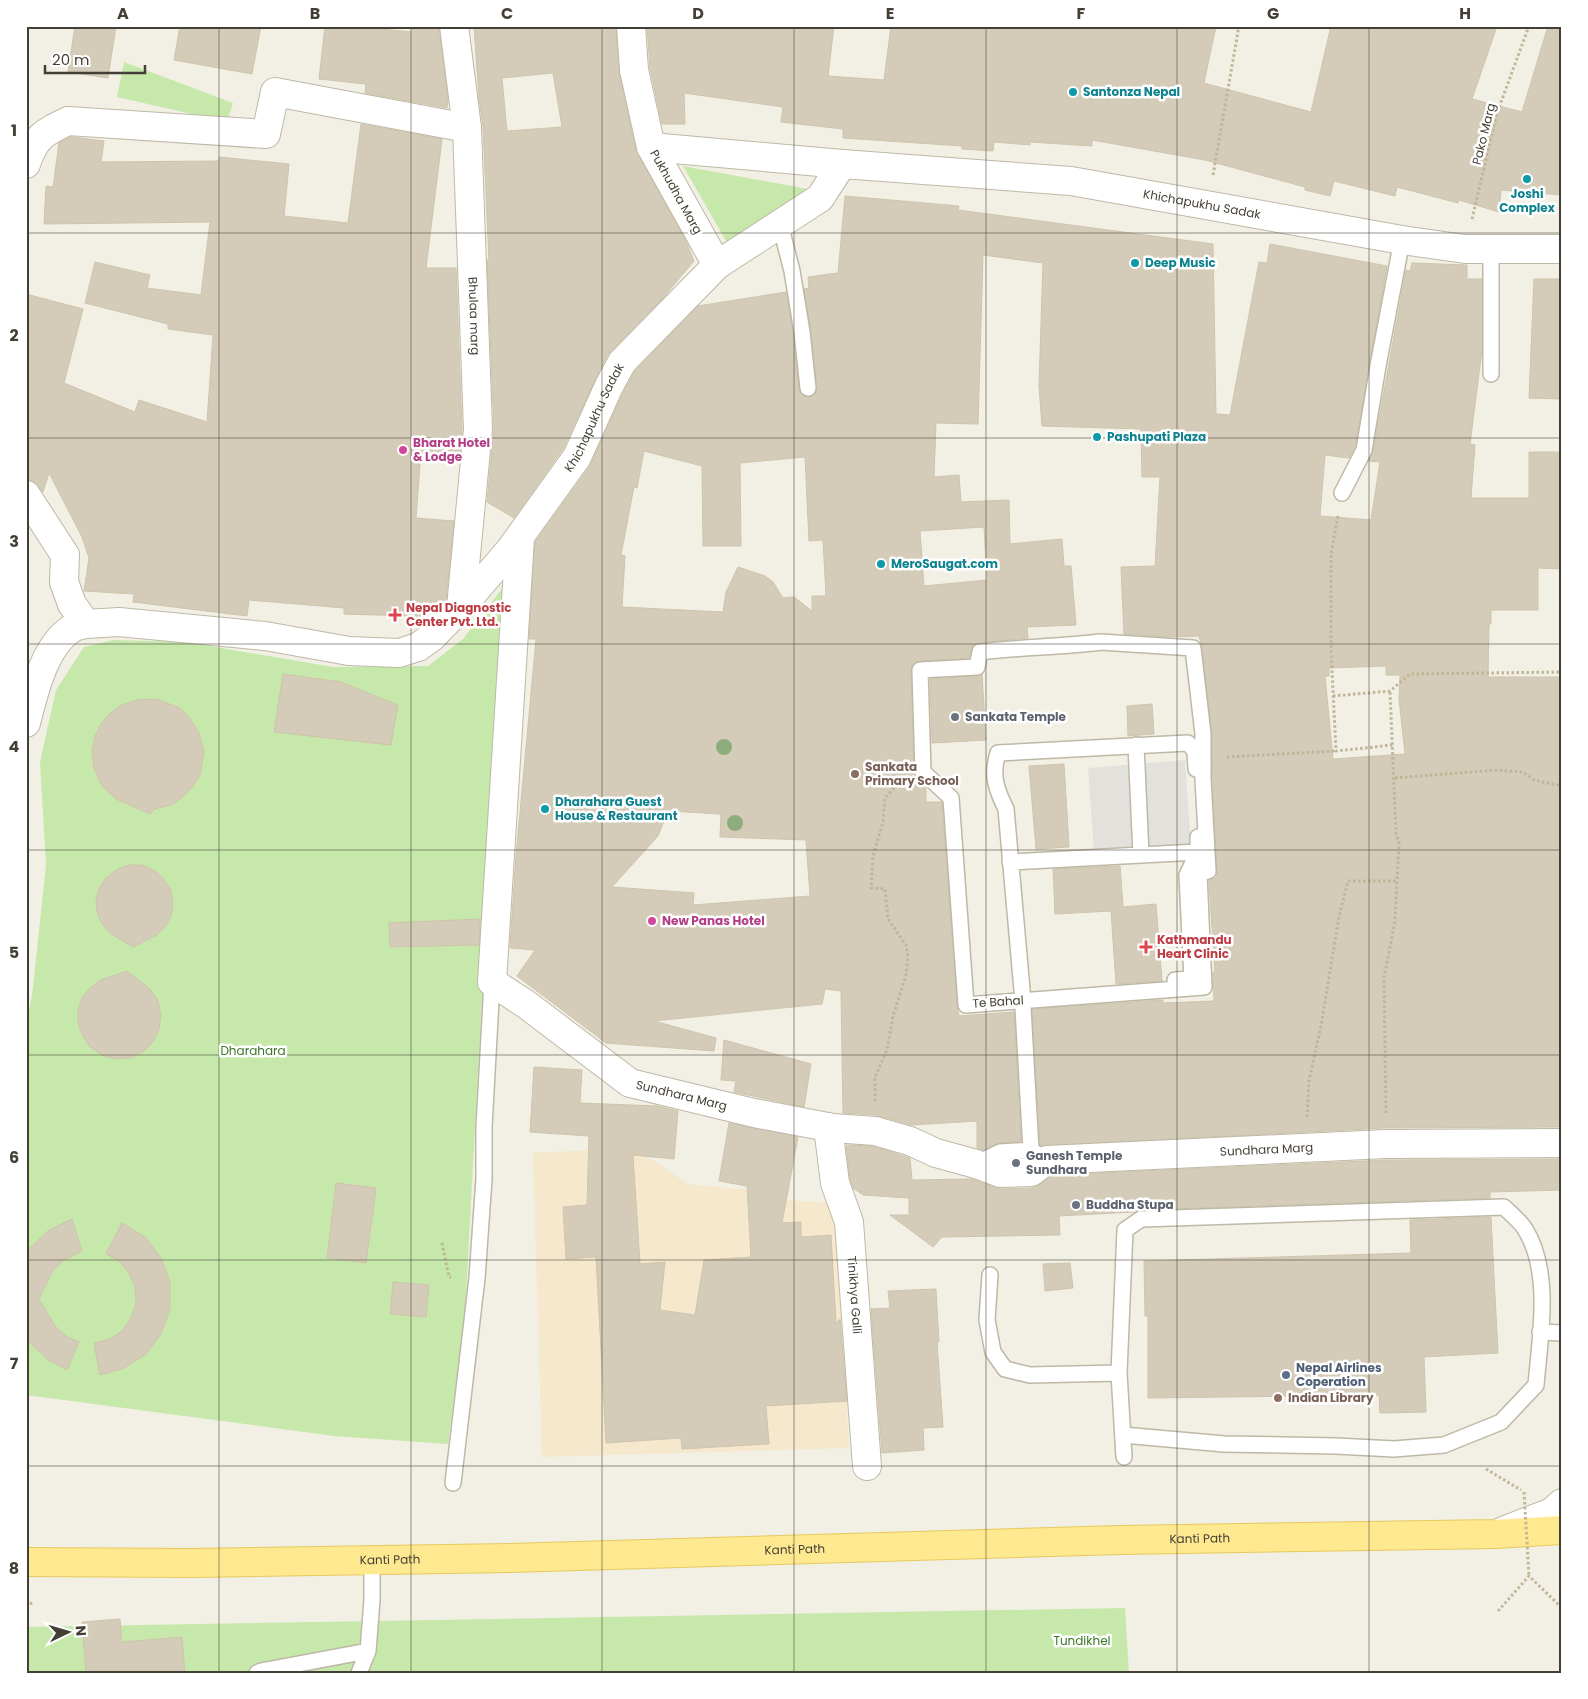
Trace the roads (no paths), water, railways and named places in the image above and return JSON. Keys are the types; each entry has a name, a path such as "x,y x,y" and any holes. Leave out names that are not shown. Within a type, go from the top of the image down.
{"main road":[{"name":"Kanti Path","path":"26,1562 190,1563 530,1558 1121,1540 1495,1534 1562,1530"}],"street":[{"name":"Bhulaa marg","path":"454,26 467,128 478,429 461,607"},
{"name":"Pukhudha Marg","path":"631,26 634,70 651,147 718,266"},
{"path":"26,164 32,146 46,132 68,121 266,134 274,92 467,128"},
{"name":"Khichapukhu Sadak","path":"651,147 842,164 1071,181 1402,240 1478,249 1562,249"},
{"name":"Khichapukhu Sadak","path":"79,614 119,622 255,635 349,650 398,653 418,647 432,637 461,607 520,537 577,457 622,362 718,266 820,198 842,164"},
{"path":"26,495 64,554 64,582 79,614 72,628 58,642 46,661 35,687 26,722"},
{"path":"492,982 520,537"},
{"name":"Sundhara Marg","path":"492,982 527,1005 630,1083 754,1113 828,1127 875,1131 1000,1173 1031,1172 1039,1155 1386,1144 1562,1143"},
{"name":"Tinikhya Galli","path":"828,1127 835,1183 849,1222 867,1466"},
{"path":"1495,1534 1552,1512 1562,1503"}],"lane":[{"path":"780,224 792,271 802,332 808,388"},
{"path":"1342,494 1364,450 1402,240"},
{"path":"1478,249 1491,374"},
{"name":"Te Bahal","path":"1101,642 1193,648 1203,734 1203,779 1208,871 1199,874 1204,987 1022,995 966,1005 951,798 923,772 920,670 977,667 980,652 1012,648 1066,646 1101,642"},
{"path":"1022,995 1192,979 1187,875 1198,852 1195,751 1188,743 998,753 994,765 996,789 1006,809 1022,995 1039,1155"},
{"path":"1136,745 1141,855"},
{"path":"1010,862 1198,852"},
{"path":"453,1483 477,1278 484,1179 484,1128 492,982"},
{"path":"1123,1435 1224,1444 1394,1449 1444,1445 1501,1422 1536,1385 1542,1289 1536,1254 1525,1229 1504,1207 1141,1219 1125,1230 1119,1373 1124,1457"},
{"path":"990,1275 987,1320 993,1352 1005,1369 1030,1375 1119,1373"},
{"path":"1540,1332 1562,1333"},
{"path":"358,1673 368,1651 372,1600 372,1560"},
{"path":"257,1673 261,1670 368,1651"}],"place":[{"name":"Santonza Nepal","path":"1073,92"},
{"name":"Joshi Complex","path":"1527,179"},
{"name":"Deep Music","path":"1135,263"},
{"name":"Pashupati Plaza","path":"1097,437"},
{"name":"Bharat Hotel & Lodge","path":"403,450"},
{"name":"MeroSaugat.com","path":"881,564"},
{"name":"Nepal Diagnostic Center Pvt. Ltd.","path":"395,615"},
{"name":"Sankata Temple","path":"955,717"},
{"name":"Sankata Primary School","path":"855,774"},
{"name":"Dharahara Guest House & Restaurant","path":"545,809"},
{"name":"New Panas Hotel","path":"652,921"},
{"name":"Kathmandu Heart Clinic","path":"1146,947"},
{"name":"Ganesh Temple Sundhara","path":"1016,1163"},
{"name":"Buddha Stupa","path":"1076,1205"},
{"name":"Nepal Airlines Coperation","path":"1286,1375"},
{"name":"Indian Library","path":"1278,1398"}],"park label":[{"name":"Dharahara","path":"253,1051"},
{"name":"Tundikhel","path":"1082,1641"}]}
